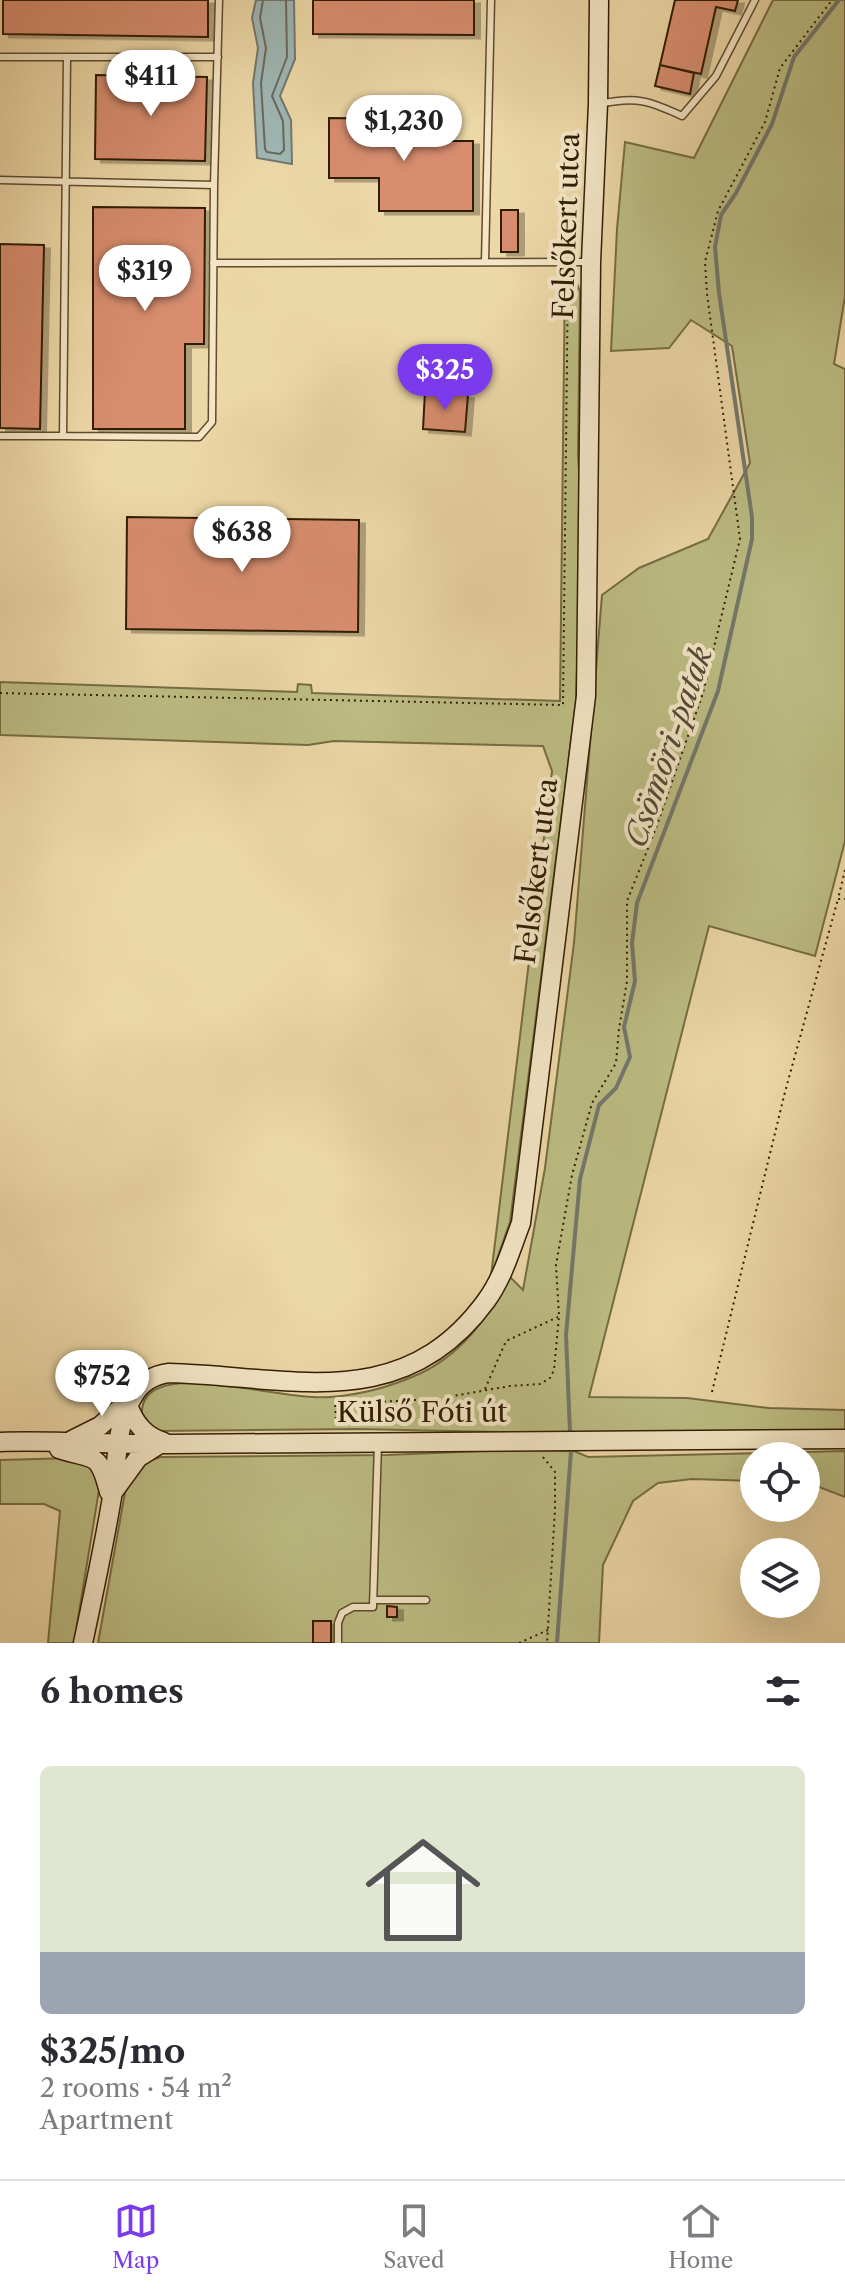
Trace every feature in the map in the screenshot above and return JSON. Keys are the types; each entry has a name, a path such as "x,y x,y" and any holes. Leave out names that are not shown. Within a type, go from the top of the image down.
{"street":[{"name":"Felsőkert utca","path":"71,1440 100,1426 130,1402 148,1380 169,1373 313,1383 390,1374 417,1363 443,1346 487,1300 521,1223 586,696 591,262 599,0"},
{"path":"83,1643 112,1497 119,1443 130,1402"},
{"path":"130,1402 135,1421 144,1431 165,1444"},
{"name":"Külső Fóti út","path":"0,1442 71,1440 165,1444 378,1440 545,1447 585,1439 845,1439"},
{"path":"42,1440 65,1451 94,1458 102,1468 112,1497"},
{"path":"112,1497 138,1458 165,1444"}],"lane":[{"path":"0,436 199,437 212,422 219,0"},
{"path":"485,262 491,0"},
{"path":"598,104 623,99 648,101 682,116 716,76 755,0"},
{"path":"0,57 218,57"},
{"path":"63,436 67,57"},
{"path":"0,180 214,185"},
{"path":"213,263 591,262"},
{"path":"338,1643 338,1623 342,1613 353,1607 373,1607 378,1440"},
{"path":"373,1600 426,1600"}],"path":[{"path":"336,1404 436,1399 540,1384 550,1378 554,1370 559,1316 556,1265 572,1175 592,1103 616,1063 627,981 627,901 703,693 740,539 707,294 705,262 709,241 718,211 765,122 780,68 832,0"},
{"path":"0,693 563,705 568,263"},
{"path":"712,1392 785,1092 845,870"},
{"path":"838,899 845,899"},
{"path":"485,1390 506,1341 559,1316"},
{"path":"333,1382 336,1440"},
{"path":"545,1447 555,1472 547,1643"},
{"path":"519,1643 549,1630"}],"green space":[{"path":"773,0 845,0 845,296 834,364 845,369 845,841 815,956 709,926 589,1397 687,1398 769,1408 845,1410 845,1432 155,1431 142,1417 144,1403 154,1390 175,1384 194,1383 330,1397 364,1392 409,1378 434,1366 461,1345 483,1320 510,1277 523,1290 545,1168 574,943 602,595 639,568 708,539 750,463 732,346 691,320 669,348 611,351 625,142 694,158"},
{"path":"565,275 575,279 580,291 578,456 582,510 576,701 510,1222 491,1276 552,771 543,746 334,741 308,745 0,735 0,682 297,692 298,684 311,685 312,693 560,701"},
{"path":"507,1450 574,1451 588,1457 740,1453 740,1481 692,1479 658,1483 633,1501 603,1565 599,1643 98,1643 126,1487 145,1462 161,1457 387,1455"},
{"path":"845,1451 845,1497 820,1487 820,1452"},
{"path":"73,1458 91,1465 100,1484 74,1643 48,1643 60,1511 44,1504 0,1504 0,1460"}],"water":[{"path":"256,0 294,0 295,59 280,96 291,120 292,164 257,158 253,83 258,48 252,18"}],"building":[{"path":"3,0 208,0 208,37 3,34"},
{"path":"313,0 474,0 474,35 313,34"},
{"path":"675,0 738,0 735,11 716,7 701,74 660,65"},
{"path":"660,65 694,73 690,94 655,86"},
{"path":"96,75 207,77 205,161 95,159"},
{"path":"329,118 429,119 429,141 473,141 473,211 379,211 379,178 329,178"},
{"path":"93,207 205,208 204,344 185,344 185,429 93,429"},
{"path":"501,210 518,210 518,252 501,252"},
{"path":"0,244 44,245 40,429 0,428"},
{"path":"425,391 468,395 465,432 423,429"},
{"path":"127,517 359,520 358,632 126,629"},
{"path":"387,1606 397,1607 397,1617 387,1617"},
{"path":"313,1621 331,1621 331,1643 313,1643"}],"waterway":[{"name":"Csömöri-patak","path":"570,1433 566,1335 580,1179 599,1105 616,1088 630,1057 624,1027 635,981 632,943 637,903 718,691 752,539 752,517 719,293 715,247 721,215 772,124 794,57 839,0"},
{"name":"Csömöri-patak","path":"557,1643 571,1451"}]}
